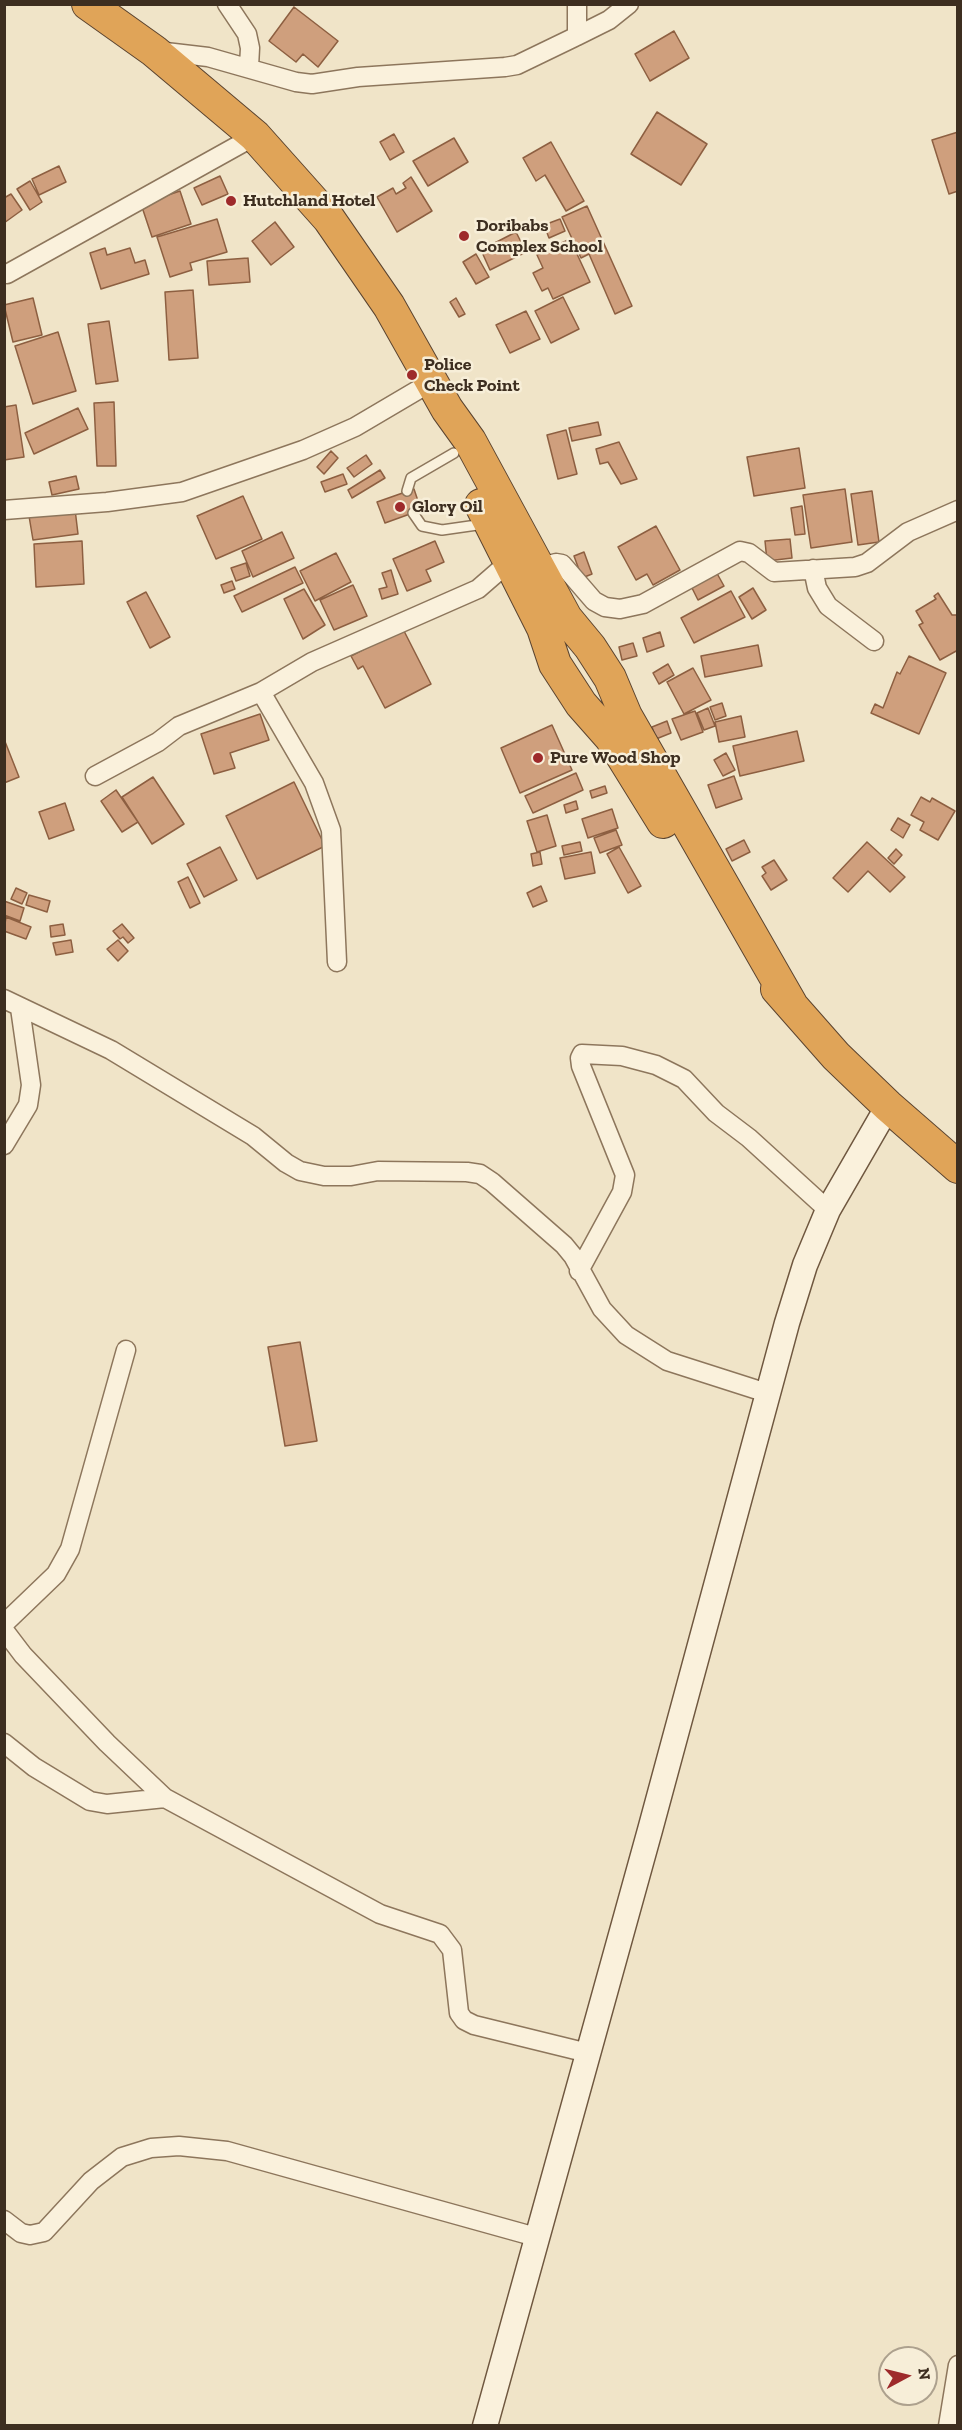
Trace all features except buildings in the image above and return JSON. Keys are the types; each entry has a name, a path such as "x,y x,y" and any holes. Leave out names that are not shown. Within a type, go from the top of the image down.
{"highway":[{"path":"88,4 154,51 255,136 329,219 389,306 447,409 470,441 524,565 555,664 581,704 612,738 758,970 836,1056 957,1167"},
{"path":"447,409 454,453 491,524 524,565"}],"street":[{"path":"227,4 247,34 250,48 249,67"},
{"path":"577,4 577,36"},
{"path":"154,51 208,57 296,82 312,84 358,77 505,67 517,65 609,20 629,4"},
{"path":"7,274 255,136"},
{"path":"4,510 107,502 182,492 303,450 355,426 433,381"},
{"path":"95,776 158,742 179,726 261,692 312,662 478,589 524,565 562,564 594,601 604,607 620,609 643,604 740,552 749,553 770,571 855,567 867,563 908,532 957,510"},
{"path":"813,569 817,588 828,606 874,641"},
{"path":"261,692 314,783 331,830 337,962"},
{"path":"4,1145 28,1105 31,1085 12,1004"},
{"path":"12,1004 111,1050 253,1136 286,1163 300,1171 324,1176 351,1176 378,1171 480,1174 564,1245 573,1256 579,1271 602,1310 626,1335 667,1361 767,1393"},
{"path":"579,1271 622,1192 625,1176 580,1066 582,1054 622,1056 656,1065 684,1079 716,1113 749,1138 828,1210"},
{"path":"485,2426 767,1393 805,1264 828,1210 888,1106"},
{"path":"4,1624 56,1574 69,1550 126,1350"},
{"path":"4,1630 23,1655 107,1743 165,1798 380,1914 440,1934 452,1950 459,2013 464,2020 474,2025 588,2053"},
{"path":"4,1743 33,1767 90,1801 107,1804 165,1798"},
{"path":"4,2220 21,2233 30,2235 44,2232 91,2181 122,2157 151,2148 179,2146 226,2151 536,2236"},
{"path":"948,2426 957,2364"}],"lane":[{"path":"407,491 411,478 454,453"},
{"path":"413,513 422,526 442,530 491,524"}],"place":[{"name":"Hutchland Hotel","path":"231,201"},
{"name":"Doribabs Complex School","path":"464,236"},
{"name":"Police Check Point","path":"412,375"},
{"name":"Glory Oil","path":"400,507"},
{"name":"Pure Wood Shop","path":"538,758"}]}
